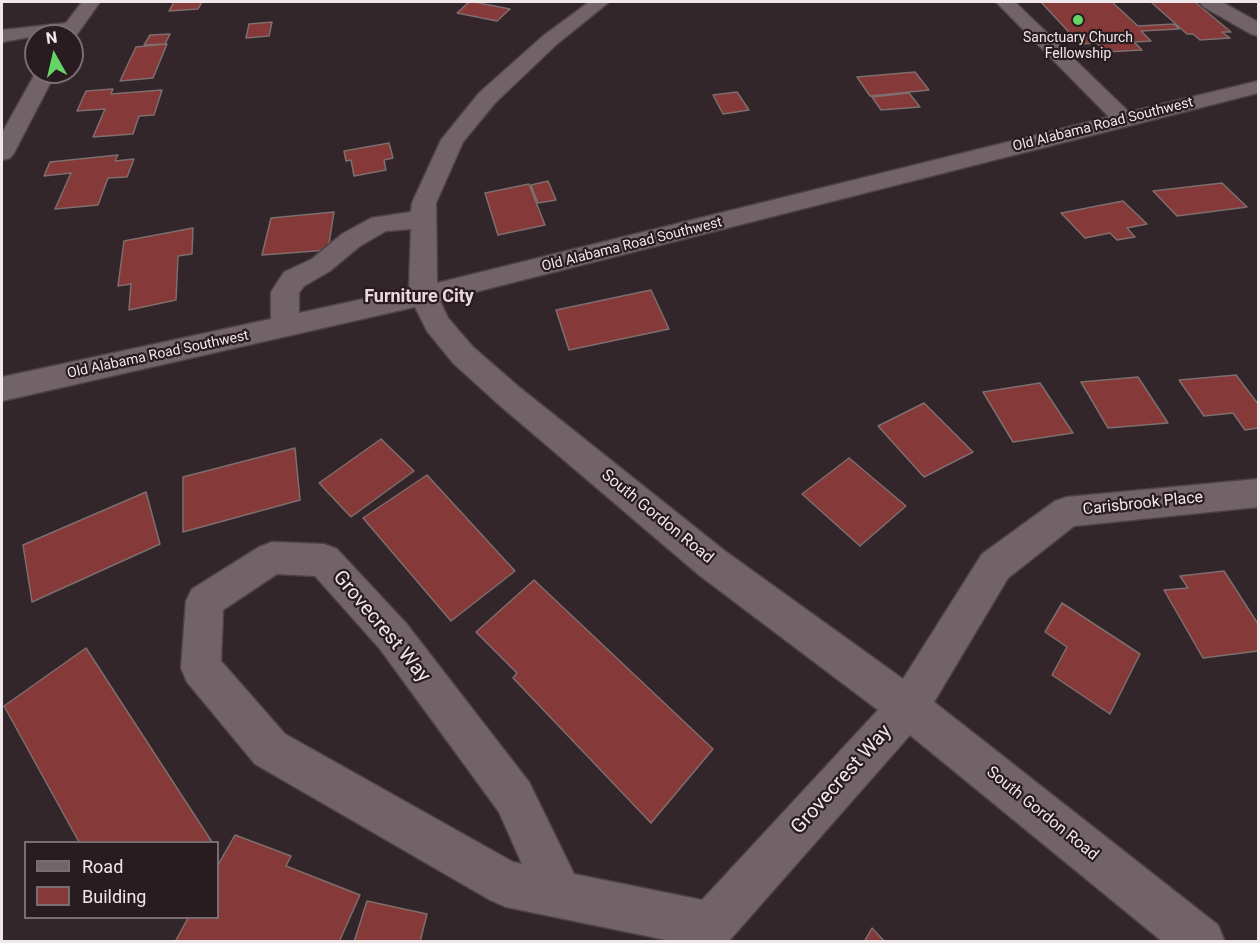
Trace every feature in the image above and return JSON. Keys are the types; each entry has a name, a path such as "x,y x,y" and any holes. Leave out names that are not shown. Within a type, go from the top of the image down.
{"street":[{"path":"74,24 91,2"},
{"name":"South Gordon Road","path":"600,2 550,40 488,98 452,140 424,203 423,296 437,324 464,355 508,395 712,563 908,707 1201,942"},
{"path":"1005,2 1125,121"},
{"path":"1209,2 1258,30"},
{"path":"2,36 24,35"},
{"path":"2,153 39,84"},
{"name":"Old Alabama Road Southwest","path":"2,389 423,296 1258,87"},
{"path":"285,327 285,292 294,279 321,265 351,240 380,224 424,219"},
{"name":"Carisbrook Place","path":"908,707 996,566 1067,512 1258,493"},
{"name":"Grovecrest Way","path":"560,894 514,796 393,636 324,560 272,558 205,601 201,668 270,749 506,884 711,924 908,707"}],"building":[{"path":"174,2 202,2 198,9 169,11"},
{"path":"469,2 510,9 497,21 457,13"},
{"path":"1041,2 1112,2 1138,26 1174,24 1179,29 1141,31 1151,41 1134,42 1142,50 1105,52 1097,43 1080,44"},
{"path":"1151,2 1195,2 1231,32 1222,32 1230,38 1200,40 1193,34 1187,34"},
{"path":"272,22 269,36 246,38 249,24"},
{"path":"170,34 165,44 144,45 150,35"},
{"path":"167,44 153,78 120,81 136,47"},
{"path":"915,72 929,90 870,96 857,77"},
{"path":"113,89 111,94 162,90 154,115 139,116 133,134 93,137 105,109 77,111 86,91"},
{"path":"737,92 749,110 723,114 713,95"},
{"path":"909,93 920,107 881,110 872,97"},
{"path":"389,143 393,158 384,160 386,170 354,176 351,160 346,161 344,151"},
{"path":"118,155 115,161 134,159 127,177 108,178 98,205 55,209 71,173 44,176 50,162"},
{"path":"548,181 556,200 538,203 531,185"},
{"path":"1222,183 1247,207 1177,216 1153,191"},
{"path":"529,184 545,225 498,235 485,193"},
{"path":"1123,201 1147,224 1127,228 1135,237 1117,240 1110,233 1085,238 1061,213"},
{"path":"334,212 328,250 262,255 271,218"},
{"path":"193,228 192,254 178,256 176,300 129,310 131,284 118,286 124,241"},
{"path":"651,290 669,329 569,350 556,310"},
{"path":"1236,375 1258,404 1258,428 1245,430 1233,413 1204,416 1179,380"},
{"path":"1138,377 1168,423 1108,428 1081,382"},
{"path":"1040,383 1073,433 1013,442 983,392"},
{"path":"924,403 973,452 924,477 878,426"},
{"path":"381,439 414,471 351,517 319,483"},
{"path":"295,448 300,500 183,532 183,477"},
{"path":"849,458 906,506 860,546 802,494"},
{"path":"427,475 515,571 451,621 363,518"},
{"path":"146,492 160,544 32,602 23,545"},
{"path":"1224,571 1258,624 1258,651 1203,658 1164,590 1188,588 1180,576"},
{"path":"534,580 713,749 651,823 513,678 517,673 476,632"},
{"path":"1062,603 1140,654 1110,714 1052,675 1067,647 1045,632"},
{"path":"86,648 211,841 78,841 4,706"},
{"path":"235,835 291,856 286,866 360,895 339,942 175,942 187,919 219,919 219,863"},
{"path":"367,901 427,914 420,942 354,942"},
{"path":"872,928 885,942 864,942"}],"place":[{"name":"Sanctuary Church Fellowship","path":"1078,20"}],"district":[{"name":"Furniture City","path":"419,297"}]}
